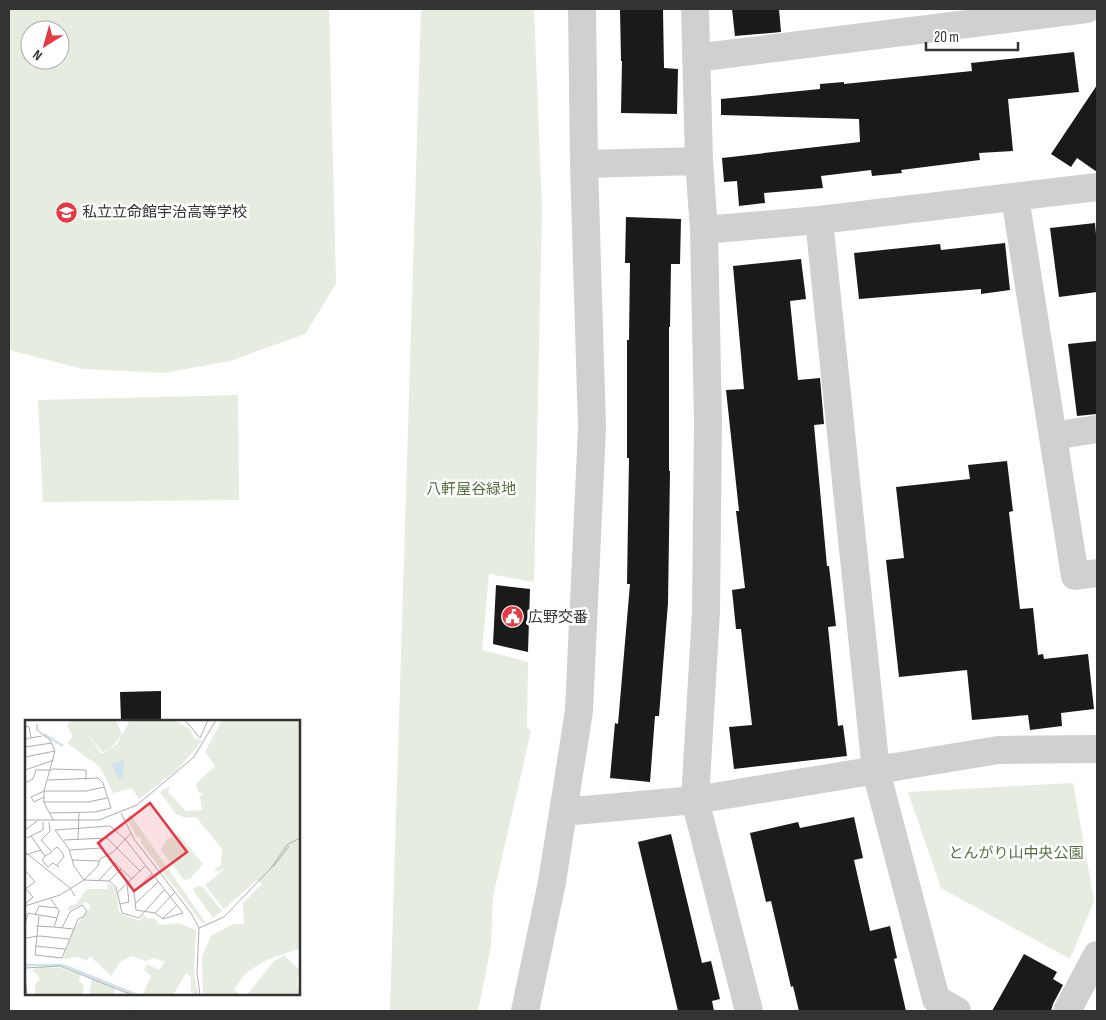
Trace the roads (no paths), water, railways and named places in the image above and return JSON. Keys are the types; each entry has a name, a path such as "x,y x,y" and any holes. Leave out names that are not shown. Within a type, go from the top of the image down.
{"street":[{"path":"524,1011 552,882 579,711 592,427 584,164 582,9"},
{"path":"695,9 699,161 704,230 708,420 706,612 696,800 749,1011"},
{"path":"696,58 1087,9"},
{"path":"584,164 699,161"},
{"path":"704,230 818,220 1097,187"},
{"path":"1016,197 1075,576 1097,573"},
{"path":"818,220 876,770 936,999 957,1011"},
{"path":"1053,436 1097,429"},
{"path":"563,812 696,800 998,750 1097,749 1097,754"},
{"path":"1067,1011 1097,955"}],"place":[{"name":"私立立命館宇治高等学校","path":"66,212"},
{"name":"広野交番","path":"512,617"}],"park label":[{"name":"八軒屋谷緑地","path":"471,489"},
{"name":"とんがり山中央公園","path":"1016,853"}]}
